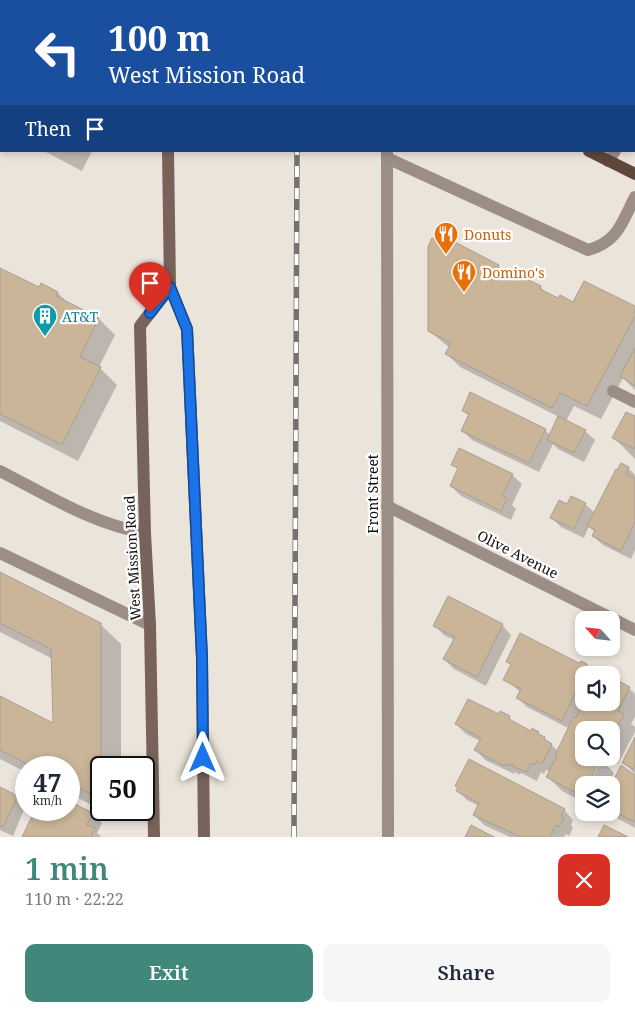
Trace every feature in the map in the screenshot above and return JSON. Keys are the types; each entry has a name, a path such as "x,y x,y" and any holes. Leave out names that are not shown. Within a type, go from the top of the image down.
{"main road":[{"path":"168,152 170,287 187,329 202,658 204,837"},
{"path":"594,152 612,156 635,174"},
{"name":"West Mission Road","path":"154,837 150,625 145,533 140,326 170,287"}],"street":[{"path":"387,154 588,250 597,248 616,234 635,197"},
{"name":"Front Street","path":"387,154 388,837"},
{"path":"613,392 635,402"},
{"path":"0,471 80,512 122,529 145,533"},
{"name":"Olive Avenue","path":"387,506 635,630"},
{"path":"0,553 150,625"}],"building":[{"path":"432,238 446,245 449,239 499,265 497,268 515,276 517,274 541,286 540,289 558,298 560,295 573,302 584,281 635,306 635,316 587,406 560,393 552,408 445,354 451,343 428,331 428,247"},
{"name":"AT&T","path":"0,268 39,287 41,283 58,292 56,296 99,318 80,357 101,367 62,445 0,414"},
{"path":"635,348 635,386 620,376"},
{"path":"470,392 546,429 529,463 461,431 469,414 462,411"},
{"path":"626,412 635,416 635,449 612,438"},
{"path":"558,416 586,430 574,453 547,440"},
{"path":"459,448 513,474 502,496 507,498 501,511 450,486 458,468 451,465"},
{"path":"621,463 629,467 626,474 635,479 635,522 621,551 592,536 595,530 587,526 616,469"},
{"path":"571,496 586,503 574,529 550,518 559,500 567,504"},
{"path":"0,572 101,623 101,756 90,756 90,793 80,789 80,756 15,756 15,758 0,750 0,696 53,723 51,649 0,623"},
{"path":"448,596 503,624 477,677 443,659 455,637 433,626"},
{"path":"520,633 579,663 581,661 587,664 587,666 575,666 575,694 562,721 516,698 521,689 503,680 511,664 506,662"},
{"path":"620,682 630,687 620,707"},
{"path":"468,699 499,714 500,711 510,716 509,719 531,731 532,728 539,732 538,734 545,737 544,739 552,744 542,764 537,761 535,765 531,763 527,772 513,767 514,765 511,764 510,766 505,764 504,766 474,750 481,738 455,724"},
{"path":"580,711 618,711 624,714 620,721 575,721 575,766 597,766 592,776 575,776 575,792 546,777 574,716 576,718"},
{"path":"635,737 635,767 633,769 622,763"},
{"path":"469,759 565,809 561,816 564,818 559,827 556,825 550,837 521,837 473,815 479,803 456,791 458,788 455,786"},
{"path":"621,765 635,775 635,822 620,814 620,776 616,776"},
{"path":"0,787 15,794 15,802 3,827 0,826"},
{"path":"80,806 90,812 90,819 87,825 95,828 91,837 22,837 30,821 80,821"},
{"path":"471,825 494,837 465,837"},
{"path":"604,825 628,837 598,837"}],"railway":[{"path":"294,837 297,152"}],"place":[{"name":"Donuts","path":"446,255"},
{"name":"Domino's","path":"464,293"},
{"name":"AT&T","path":"45,337"}],"route":[{"path":"150,313 170,287 187,329 202,658 203,758"}]}
